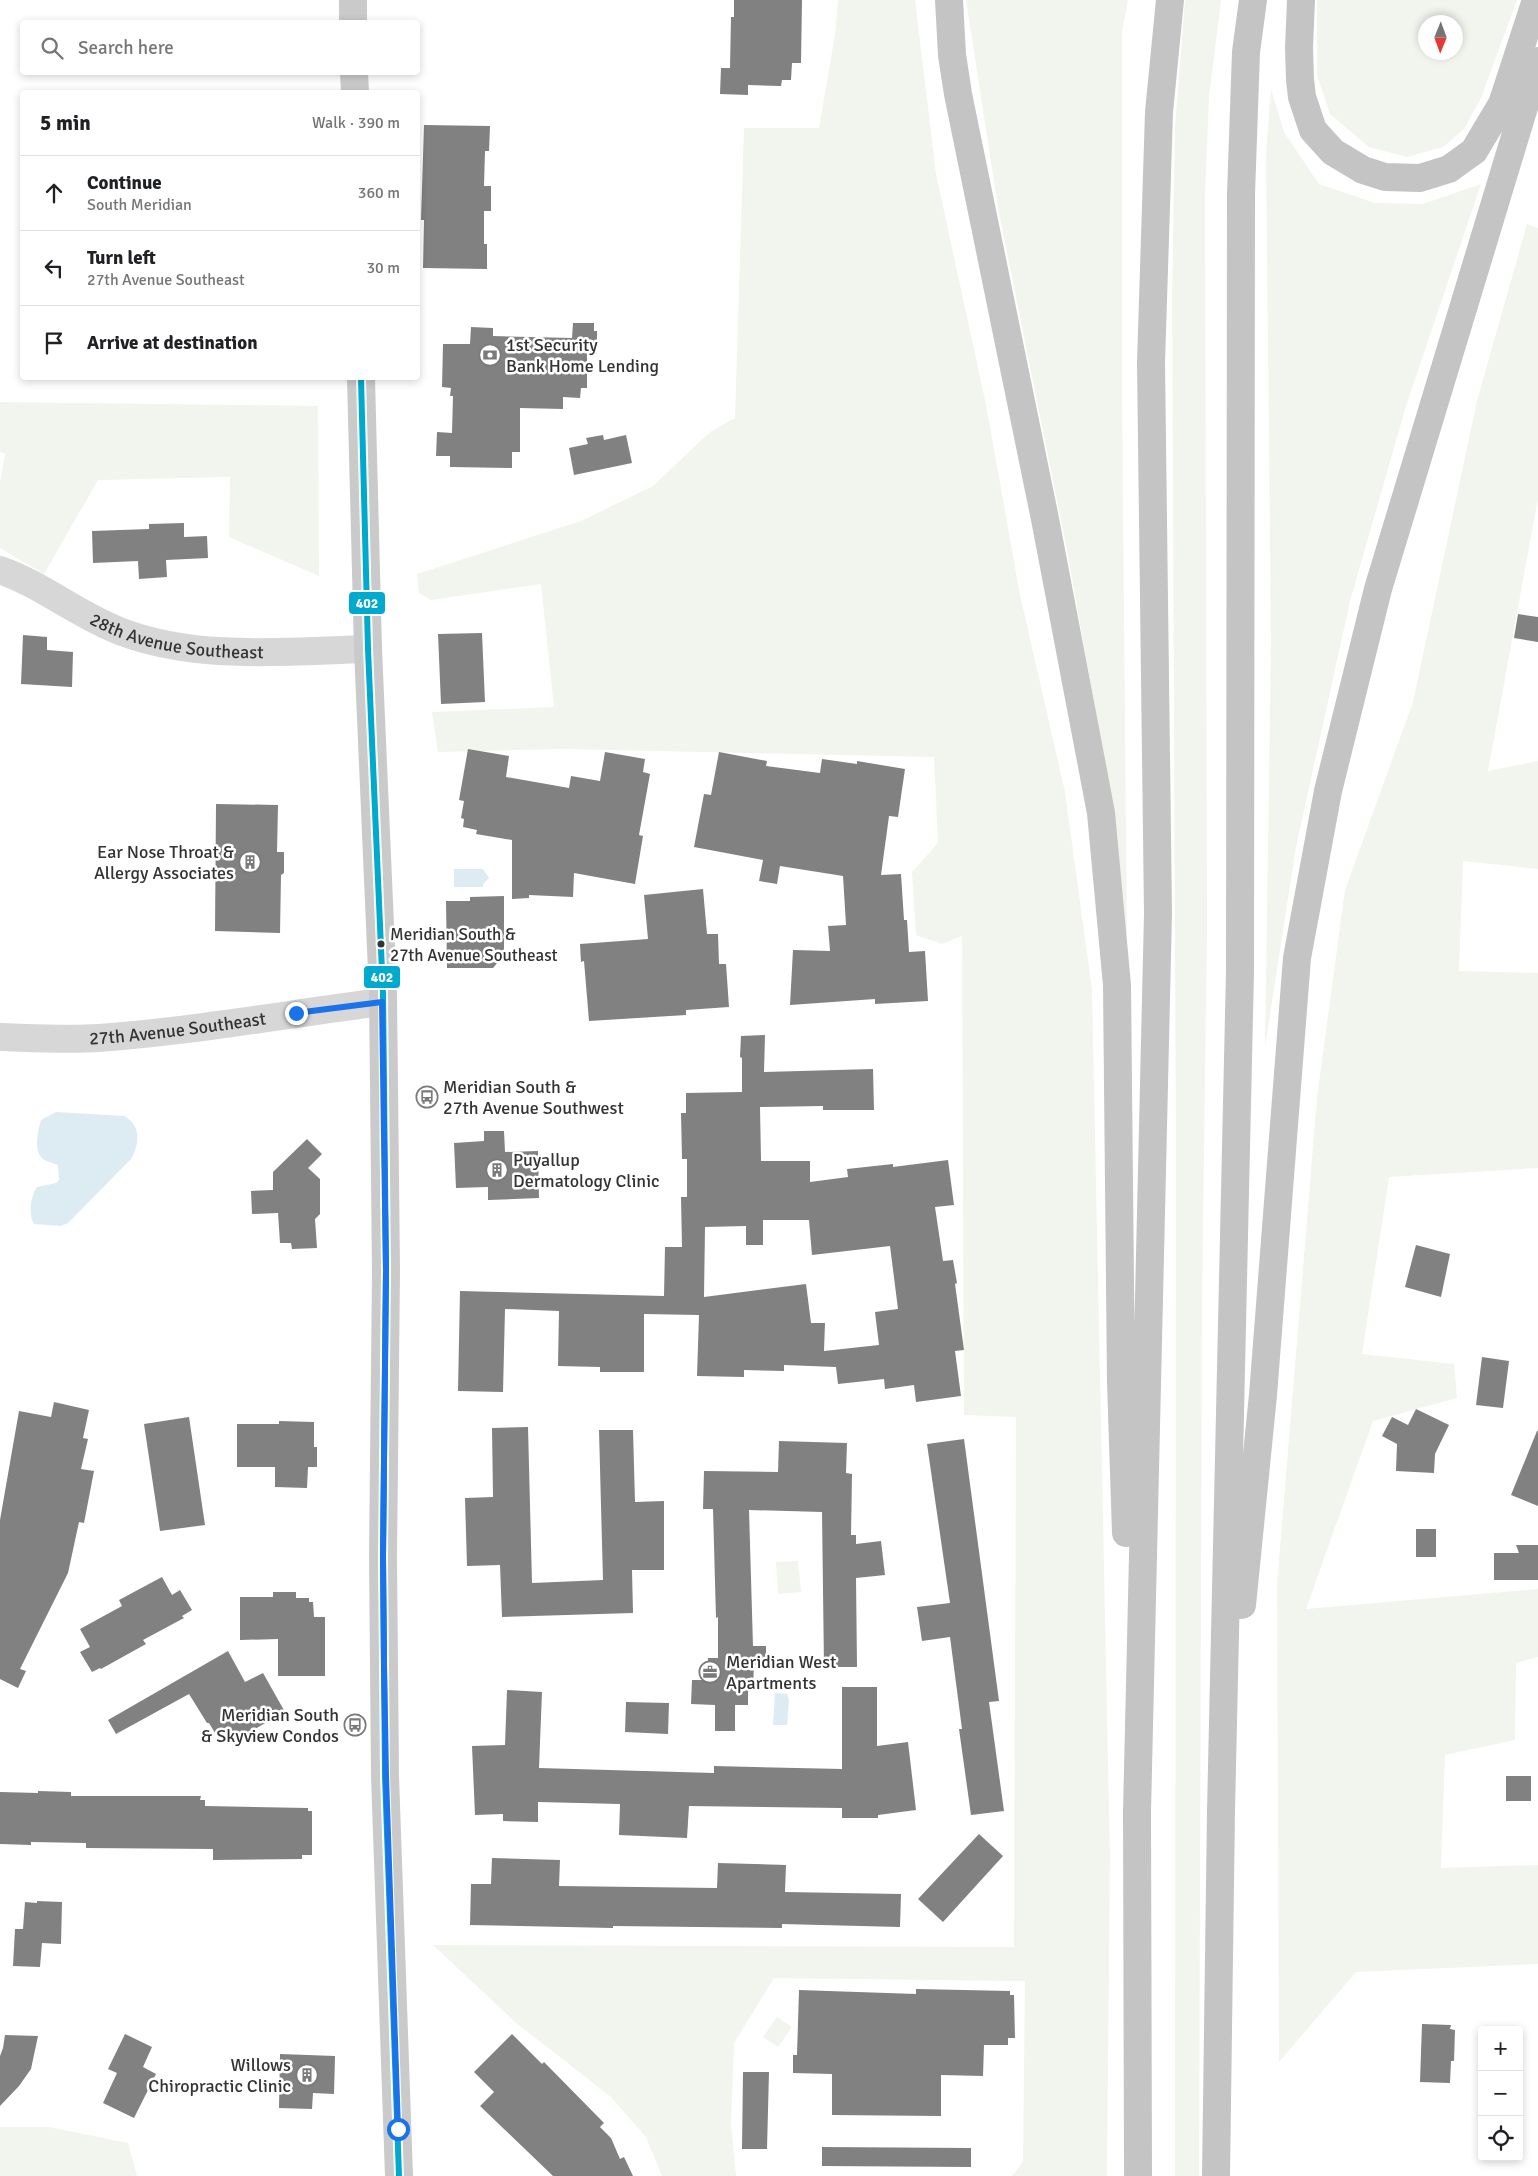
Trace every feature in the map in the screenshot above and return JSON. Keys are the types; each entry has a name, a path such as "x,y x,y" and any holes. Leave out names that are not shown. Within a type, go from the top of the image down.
{"highway":[{"path":"948,0 952,55 958,94 1045,519 1102,822 1117,985 1120,1382 1137,1812"},
{"path":"1138,2176 1137,1812 1158,913 1151,363 1159,112 1170,0"},
{"path":"1216,2176 1221,1811 1240,971 1241,194 1246,52 1253,0"},
{"path":"1301,0 1300,80 1302,98 1313,130 1332,152 1363,170 1386,177 1420,178 1449,169 1474,151 1502,104 1536,0"},
{"path":"1221,1811 1263,1396 1297,958 1328,791 1378,589 1538,61"}],"main road":[{"path":"353,0 353,20"},
{"path":"354,75 354,90"},
{"path":"361,380 368,649 382,1002 386,1270 383,1557 386,1776 399,2176"}],"street":[{"name":"28th Avenue Southeast","path":"0,570 32,583 102,624 152,641 230,650 288,652 368,649"},
{"name":"27th Avenue Southeast","path":"0,1037 98,1038 191,1030 254,1019 382,1002"}],"shaded area":[{"path":"838,0 915,0 936,174 986,405 1020,595 1065,792 1092,990 1110,1857 1107,2176 1012,2176 1023,2162 1025,1981 774,1978 734,2043 731,2125 736,2176 662,2176 646,2137 611,2097 515,2022 433,1945 1014,1947 1016,1417 964,1415 962,936 942,944 916,935 912,872 938,843 934,757 563,749 438,752 432,712 554,707 541,584 431,600 419,593 417,574 581,521 653,486 710,432 735,418 744,128 819,128 835,35"},
{"path":"966,0 1128,0 1122,32 1122,392 1127,943 1107,776 1068,555 999,213"},
{"path":"1185,0 1221,0 1209,97 1205,193 1207,930 1202,1305 1199,2176 1175,2176 1176,1142 1172,295 1175,128"},
{"path":"1317,0 1517,0 1481,98 1464,129 1443,147 1407,157 1369,147 1330,114 1317,75"},
{"path":"1271,89 1284,132 1319,184 1375,203 1423,204 1481,184 1406,406 1350,601 1296,847 1265,1047 1271,641 1266,153"},
{"path":"1527,224 1538,228 1538,498 1488,771 1538,761 1538,869 1463,861 1459,971 1538,973 1538,1168 1389,1177 1362,1354 1454,1364 1457,1398 1373,1421 1306,1609 1538,1589 1538,1657 1516,1663 1515,1740 1445,1755 1441,1868 1538,1865 1538,1964 1356,1972 1279,2062 1277,1585 1317,1098 1345,890 1413,702 1477,401"},
{"path":"0,402 318,406 319,576 229,537 230,477 98,480 44,574 0,548 0,482 5,454 0,452"},
{"path":"454,869 483,869 489,878 483,884 483,887 454,887"},
{"path":"56,1112 124,1116 134,1124 137,1135 136,1147 131,1159 68,1223 61,1226 34,1224 31,1210 32,1200 37,1187 56,1183 59,1180 58,1165 43,1159 37,1146 41,1120"},
{"path":"798,1561 801,1592 778,1594 776,1562"},
{"path":"775,1693 787,1694 789,1700 787,1725 773,1725"},
{"path":"777,2017 792,2027 778,2047 763,2037"},
{"path":"0,2127 49,2127 128,2143 137,2176 0,2176"}],"building":[{"path":"734,0 802,0 801,63 792,63 791,80 782,80 781,86 748,85 748,95 720,94 721,68 730,68 731,17 734,17"},
{"path":"424,125 490,126 489,151 485,151 484,186 491,186 491,211 484,211 484,244 487,244 487,269 423,268 424,220 421,220"},
{"path":"573,323 594,323 594,331 597,331 597,354 587,353 587,388 581,388 580,398 563,397 563,409 520,408 520,452 512,452 512,468 450,467 450,456 436,456 437,432 452,433 453,396 450,396 451,388 442,387 443,344 470,344 471,327 493,328 493,336 572,338"},
{"path":"603,435 604,440 626,435 632,463 574,475 569,448 588,444 586,438"},
{"path":"184,523 184,537 207,536 208,558 166,560 167,577 139,579 138,561 93,563 92,531 149,529 149,524"},
{"path":"1518,614 1538,617 1538,642 1514,638"},
{"path":"482,633 485,702 441,704 438,634"},
{"path":"23,635 47,637 47,650 73,652 72,687 21,684"},
{"path":"468,749 509,756 506,777 569,788 571,776 600,781 605,752 645,759 643,772 650,774 639,835 643,836 635,884 574,873 573,897 529,895 529,898 512,899 512,840 476,834 477,830 463,827 464,819 461,818 464,801 459,800"},
{"path":"719,752 767,761 766,766 820,773 822,759 857,764 857,761 905,769 898,817 889,816 881,875 901,874 904,920 907,920 909,952 925,951 928,1001 875,1004 875,999 790,1005 793,950 830,951 828,926 846,925 843,876 780,866 777,884 759,881 763,860 694,847 704,794 711,795"},
{"name":"Ear Nose Throat & Allergy Associates","path":"216,804 278,805 277,852 284,852 284,873 281,875 280,933 215,931"},
{"path":"703,889 707,934 718,934 719,964 726,964 729,1007 686,1010 686,1015 589,1021 584,961 581,962 580,944 648,939 644,895"},
{"path":"504,896 504,955 493,968 447,968 446,901 470,901 470,897"},
{"path":"765,1035 764,1072 873,1069 874,1110 823,1110 823,1106 760,1107 761,1161 810,1161 810,1182 848,1177 847,1169 893,1164 893,1167 948,1160 954,1205 935,1207 943,1261 953,1260 957,1283 955,1284 964,1350 955,1351 961,1396 916,1402 914,1385 885,1389 884,1379 838,1384 836,1367 784,1365 784,1371 744,1370 744,1377 697,1376 699,1315 644,1314 644,1372 600,1372 600,1367 558,1366 559,1311 505,1309 503,1392 458,1391 460,1291 664,1296 665,1247 682,1247 681,1197 687,1197 687,1159 682,1159 681,1113 686,1113 686,1093 742,1092 741,1036","holes":["763,1220 809,1220 812,1255 890,1246 898,1309 875,1312 879,1345 824,1351 825,1323 811,1323 806,1284 704,1297 705,1227 746,1226 746,1245 763,1245"]},
{"name":"Puyallup Dermatology Clinic","path":"484,1131 504,1131 505,1152 538,1151 539,1198 488,1200 488,1187 456,1188 454,1143 484,1141"},
{"path":"307,1139 322,1154 308,1168 320,1179 320,1214 315,1219 317,1248 292,1249 291,1243 280,1243 278,1213 252,1214 251,1191 273,1190 273,1172"},
{"path":"1416,1245 1450,1254 1441,1297 1405,1287"},
{"path":"1482,1357 1509,1361 1503,1408 1476,1405"},
{"path":"54,1402 89,1410 83,1438 88,1439 81,1469 94,1471 84,1523 79,1522 68,1573 20,1669 26,1671 18,1688 0,1679 0,1520 19,1411 51,1417"},
{"path":"1416,1409 1449,1425 1435,1454 1434,1473 1396,1471 1397,1444 1382,1436 1392,1417 1408,1425"},
{"path":"189,1417 205,1525 160,1531 144,1424"},
{"path":"279,1421 314,1422 314,1447 317,1447 317,1467 308,1467 307,1488 275,1487 275,1467 237,1467 237,1424 279,1424"},
{"path":"528,1427 532,1583 603,1580 599,1430 633,1430 635,1502 664,1501 664,1570 632,1570 633,1613 502,1617 500,1565 467,1566 465,1498 493,1497 492,1428"},
{"path":"1538,1431 1538,1506 1511,1495"},
{"path":"964,1439 999,1701 989,1702 1004,1811 971,1815 959,1729 962,1729 950,1637 922,1641 917,1607 950,1603 927,1444"},
{"path":"779,1441 847,1443 846,1473 852,1474 851,1535 856,1535 856,1544 881,1541 885,1575 856,1578 857,1667 824,1667 822,1512 749,1510 753,1646 766,1646 766,1665 754,1665 753,1688 748,1688 748,1705 735,1705 735,1731 715,1731 715,1705 691,1704 692,1680 707,1680 708,1658 718,1658 713,1509 703,1509 704,1471 778,1472"},
{"path":"1416,1529 1436,1529 1436,1557 1416,1557"},
{"path":"1516,1545 1538,1545 1538,1580 1494,1580 1494,1553 1519,1553"},
{"path":"162,1577 172,1595 180,1590 192,1610 182,1616 184,1618 143,1640 146,1644 92,1672 80,1652 90,1647 80,1629 122,1606 119,1600"},
{"path":"273,1592 296,1592 296,1598 309,1598 309,1602 313,1602 314,1617 325,1617 325,1676 278,1676 278,1639 240,1640 240,1597 273,1597"},
{"path":"228,1651 245,1682 263,1673 285,1712 241,1737 238,1732 225,1739 222,1736 218,1738 189,1694 116,1734 108,1720"},
{"path":"842,1687 877,1687 877,1746 908,1742 916,1810 878,1815 878,1818 842,1818 842,1808 689,1806 687,1838 619,1835 620,1804 538,1802 538,1822 503,1821 503,1814 475,1815 472,1746 505,1745 507,1690 542,1692 539,1768 714,1773 714,1766 842,1769"},
{"path":"626,1702 669,1703 668,1734 625,1732"},
{"path":"1506,1776 1531,1776 1531,1801 1506,1801"},
{"path":"38,1791 71,1792 71,1796 201,1796 200,1800 205,1800 205,1806 308,1808 308,1811 312,1811 312,1855 302,1855 302,1859 213,1860 213,1849 86,1848 86,1843 31,1842 31,1845 0,1844 0,1792 38,1793"},
{"path":"979,1834 1003,1856 943,1922 918,1899"},
{"path":"492,1858 560,1860 559,1886 717,1888 718,1863 786,1865 785,1892 901,1894 900,1927 782,1924 782,1928 613,1926 613,1928 470,1925 471,1884 491,1884"},
{"path":"37,1901 62,1902 61,1944 42,1943 40,1967 13,1966 15,1929 23,1929 25,1902 37,1903"},
{"path":"916,1989 1010,1991 1010,1995 1014,1995 1015,2038 1008,2038 1008,2045 984,2045 983,2076 941,2075 941,2116 832,2115 832,2074 793,2073 793,2055 797,2055 799,1990 916,1994"},
{"path":"1422,2024 1451,2025 1450,2029 1455,2030 1454,2061 1451,2061 1450,2083 1420,2082"},
{"path":"125,2034 152,2047 143,2067 156,2074 134,2118 103,2103 117,2073 108,2069"},
{"path":"512,2034 542,2064 544,2062 604,2123 600,2127 611,2138 620,2159 624,2157 633,2176 553,2176 480,2106 494,2092 474,2072"},
{"path":"5,2035 38,2036 31,2069 19,2086 0,2106 0,2056"},
{"name":"Willows Chiropractic Clinic","path":"280,2054 335,2056 334,2094 313,2093 312,2109 279,2108"},
{"path":"743,2072 769,2072 767,2149 742,2149"},
{"path":"822,2147 971,2148 971,2167 822,2166"}],"transit line":[{"name":"402","path":"361,380 368,649 383,994 386,1270 383,1557 385,1776 399,2176"}],"place":[{"name":"1st Security Bank Home Lending","path":"490,355"},
{"name":"Ear Nose Throat & Allergy Associates","path":"250,862"},
{"name":"Meridian South & 27th Avenue Southeast","path":"381,944"},
{"name":"Meridian South & 27th Avenue Southwest","path":"427,1097"},
{"name":"Puyallup Dermatology Clinic","path":"497,1170"},
{"name":"Meridian West Apartments","path":"710,1672"},
{"name":"Meridian South & Skyview Condos","path":"355,1725"},
{"name":"Willows Chiropractic Clinic","path":"307,2075"}],"route":[{"path":"296,1013 382,1002 386,1270 383,1557 384,1665 398,2129"}]}
